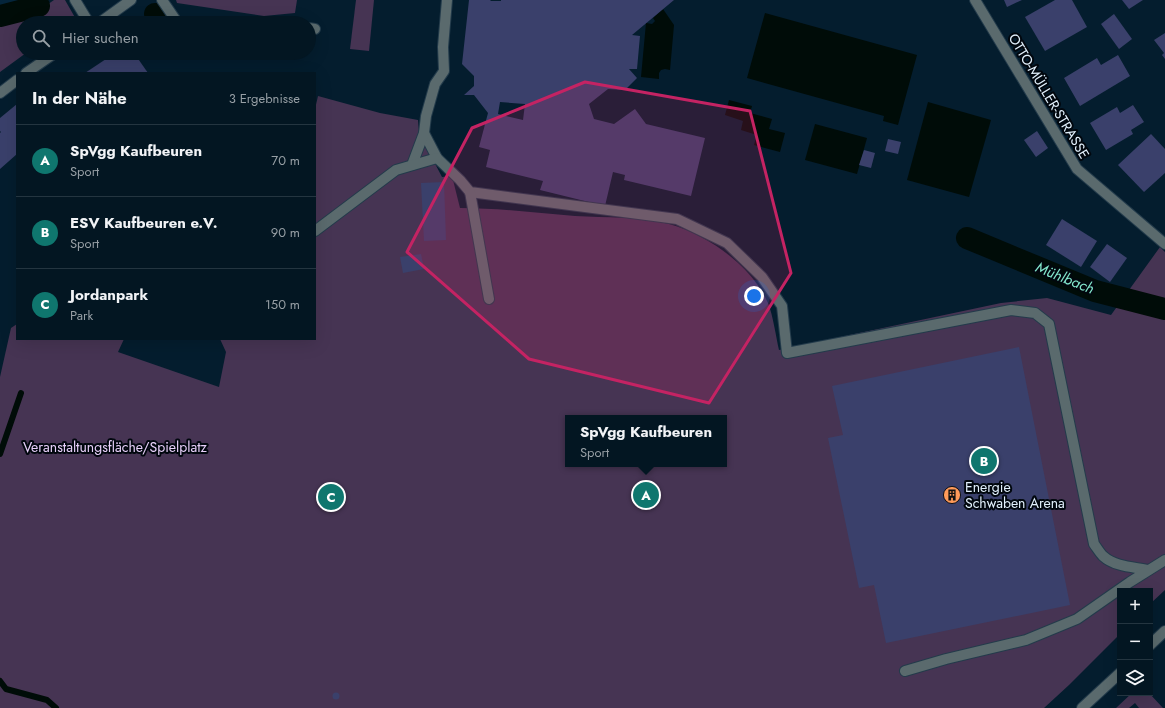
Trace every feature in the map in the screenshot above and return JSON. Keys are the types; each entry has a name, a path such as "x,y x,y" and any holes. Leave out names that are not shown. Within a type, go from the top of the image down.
{"street":[{"path":"75,0 85,16"},
{"path":"109,16 131,0"},
{"path":"162,0 173,16"},
{"path":"412,165 424,133 426,116 435,84 444,71 443,47 446,0"},
{"name":"OTTO-MÜLLER-STRASSE","path":"975,0 1077,169 1165,244"},
{"path":"31,71 46,60"},
{"path":"0,93 16,81"},
{"path":"424,133 437,158 470,192 489,299"},
{"path":"316,230 396,170 437,158"},
{"path":"470,192 677,219 727,243 762,277 782,306 787,353 1010,310 1035,313 1049,324 1094,544 1103,556 1111,562 1148,570"},
{"path":"905,671 946,659 1026,640 1077,619 1165,560"},
{"path":"1153,642 1165,631"},
{"path":"1082,708 1117,676"}],"highlighted area":[{"path":"585,82 750,111 791,273 709,403 529,359 407,252 472,128"}],"shaded area":[{"path":"0,0 40,0 0,12"},
{"path":"663,9 674,25 670,70 661,70 659,73 659,79 641,77 646,23 652,24 655,21 653,18"},
{"path":"765,13 917,55 898,125 883,121 884,116 747,78"},
{"path":"729,100 752,106 750,113 772,119 769,129 785,133 780,152 754,145 757,135 741,130 743,121 725,115"},
{"path":"928,102 991,120 969,197 907,180"},
{"path":"815,124 867,138 857,174 805,160"}],"green space":[{"path":"54,0 65,0 74,16 16,16 16,60 0,72 0,20 41,9"},
{"path":"176,0 297,0 295,13 264,16 177,3"},
{"path":"356,0 374,0 369,51 350,49"},
{"name":"Veranstaltungsfläche/Spielplatz","path":"318,96 380,113 418,120 419,133 442,177 452,176 460,208 658,221 678,227 714,244 737,262 759,286 770,308 779,350 1001,303 1047,298 1111,315 1160,247 1165,252 1165,590 1153,601 1153,588 1117,588 1117,637 1044,708 0,708 0,377 11,328 16,325 16,340 124,340 118,352 219,387 226,352 220,340 316,340 316,105"},
{"path":"1129,696 1152,696 1163,708 1139,708 1135,703 1129,708 1116,708"}],"building":[{"path":"469,0 674,0 632,35 640,36 637,69 629,69 637,78 625,90 608,89 589,104 594,119 614,124 635,109 646,124 705,138 691,196 624,180 625,175 613,172 605,206 540,190 543,181 486,167 490,150 479,147 488,113 474,95 464,95 474,86 474,76 462,64","holes":["500,102 525,104 523,120 498,114"]},
{"path":"1004,0 1022,0 1007,7"},
{"path":"1055,0 1072,0 1087,27 1045,51 1025,17"},
{"path":"1122,0 1143,0 1129,9"},
{"path":"1114,14 1132,39 1119,49 1101,24"},
{"path":"1165,33 1165,59 1162,55 1164,53 1154,40"},
{"path":"1118,55 1130,76 1080,106 1064,78 1097,58 1101,65"},
{"path":"104,60 139,60 147,72 86,72"},
{"path":"16,105 16,155 0,169 1,132 0,118"},
{"path":"1133,105 1144,122 1131,130 1133,134 1106,150 1090,123 1117,107 1120,113"},
{"path":"1037,131 1048,148 1036,157 1024,140"},
{"path":"1151,134 1165,149 1165,173 1144,192 1118,165"},
{"path":"888,139 901,142 898,154 885,151"},
{"path":"864,150 875,153 871,168 859,165"},
{"path":"444,182 446,240 424,241 421,183"},
{"path":"1062,219 1097,241 1081,267 1046,245"},
{"path":"1107,244 1127,258 1110,282 1090,267"},
{"path":"421,254 424,269 403,273 400,257"},
{"name":"Energie Schwaben Arena","path":"1019,347 1070,605 886,643 874,585 859,588 828,438 843,435 832,386"},
{"path":"336,692 339,693 339,699 336,700 333,699 332,696 333,693"}],"waterway":[{"name":"Mühlbach","path":"0,16 39,6"},
{"name":"Mühlbach","path":"967,238 1095,291 1165,309"},
{"path":"0,454 21,393"},
{"path":"0,681 6,689 47,700 56,708"}],"place":[{"name":"ESV Kaufbeuren e.V.","path":"984,461"},
{"name":"SpVgg Kaufbeuren","path":"646,495"},
{"name":"Energie Schwaben Arena","path":"952,495"},
{"name":"Jordanpark","path":"331,497"}]}
